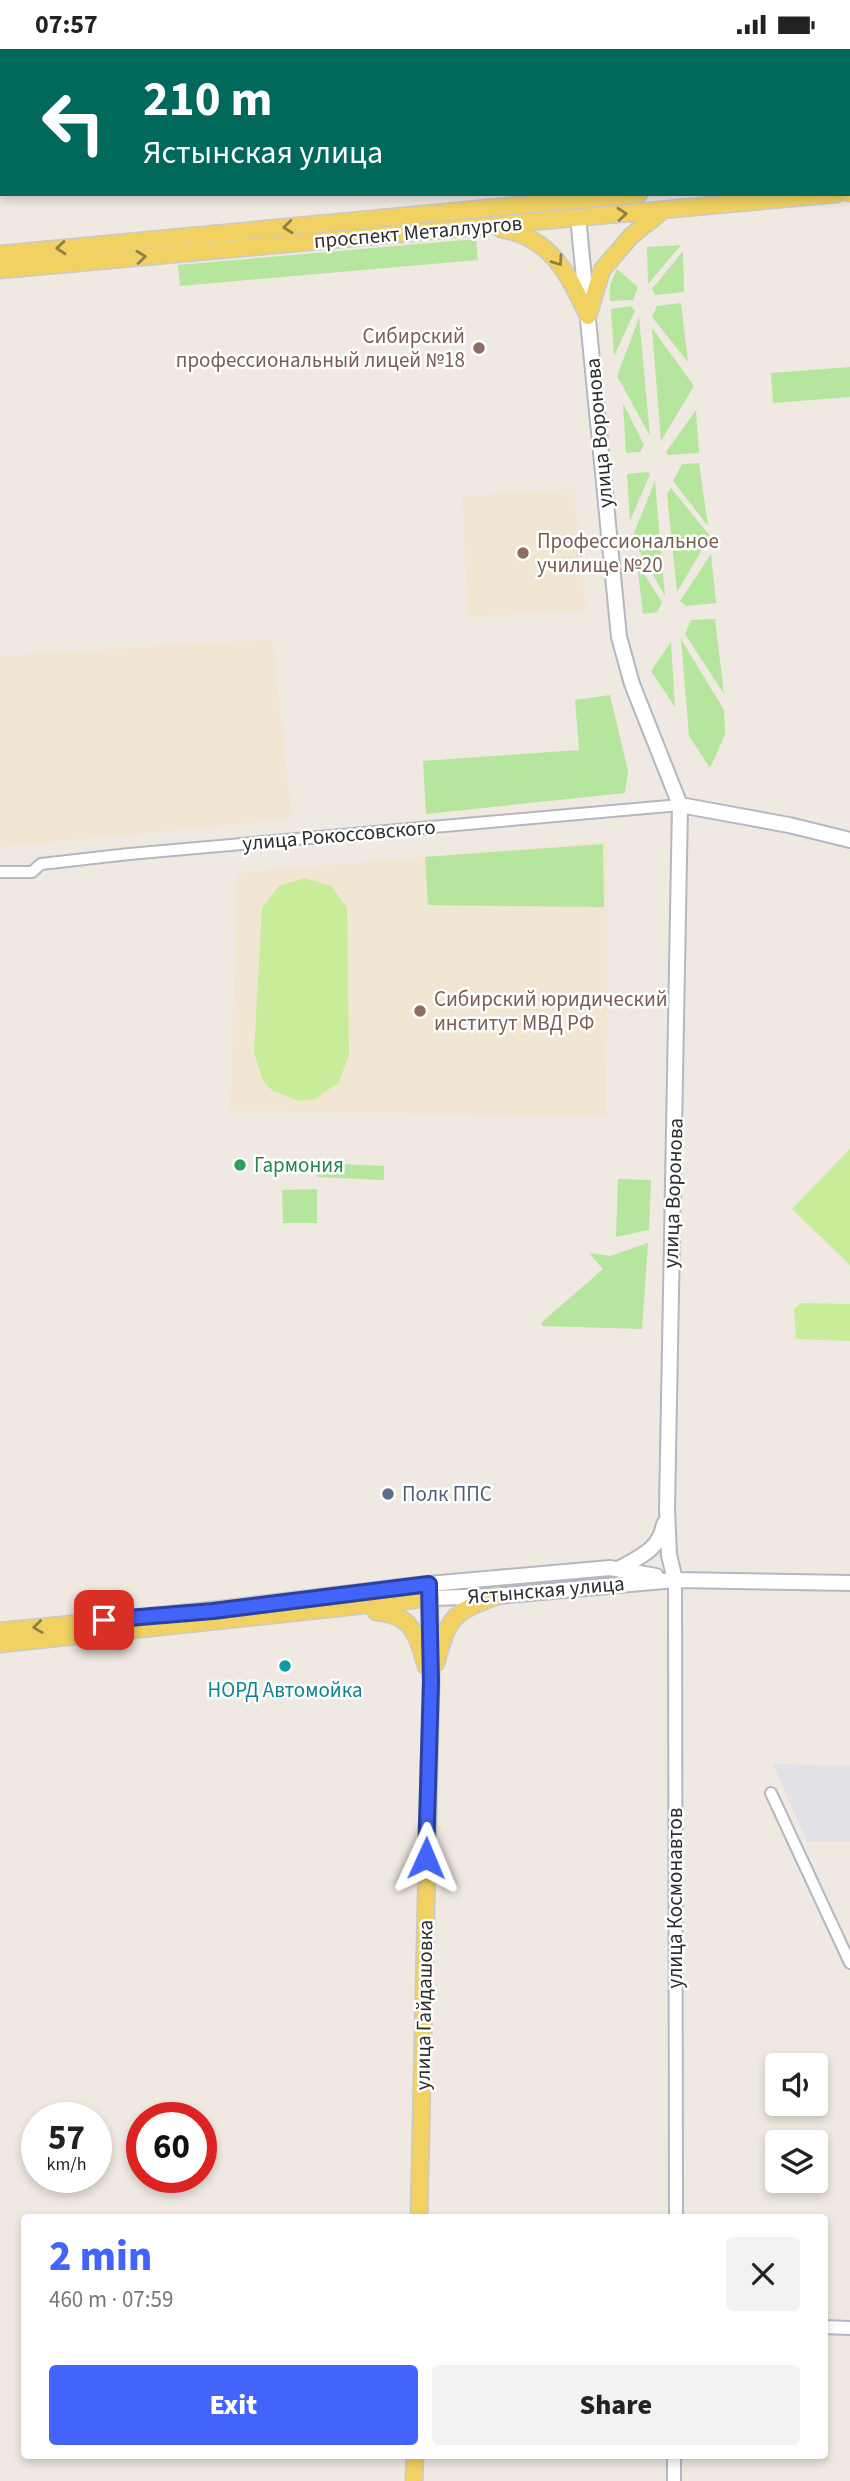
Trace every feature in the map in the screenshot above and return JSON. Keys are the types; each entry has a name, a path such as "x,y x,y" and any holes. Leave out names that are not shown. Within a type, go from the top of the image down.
{"main road":[{"name":"проспект Металлургов","path":"0,254 596,196"},
{"name":"проспект Металлургов","path":"0,270 666,210 758,197 784,196"},
{"path":"575,197 578,217"},
{"path":"589,316 602,269 636,230 666,210"},
{"name":"улица Воронова","path":"578,217 620,636 632,684 680,805 667,1509 669,1555 675,1580"},
{"path":"476,227 522,234 550,250 573,284 589,316"},
{"path":"680,805 776,822 850,840"},
{"path":"620,1568 656,1545 663,1530 667,1509"},
{"name":"Ястынская улица","path":"0,1644 332,1609 545,1572 620,1568 675,1580"},
{"name":"Ястынская улица","path":"0,1631 430,1591 497,1597 675,1580 850,1583"},
{"name":"улица Гайдашовка","path":"419,2214 431,1682 430,1591"},
{"path":"431,1682 451,1620 471,1606 497,1597"},
{"path":"332,1609 393,1613 407,1622 431,1682"},
{"path":"414,2481 415,2459"}],"street":[{"name":"улица Рокоссовского","path":"0,872 32,872 41,864 129,854 680,805"},
{"name":"улица Космонавтов","path":"675,1580 676,2214"},
{"path":"771,1793 850,1963"},
{"path":"828,2327 850,2328"},
{"path":"674,2459 674,2481"}],"shaded area":[{"name":"Профессиональное училище №20","path":"574,489 586,610 468,617 462,496"},
{"path":"272,639 292,819 0,847 0,656"},
{"name":"Сибирский юридический институт МВД РФ","path":"608,841 606,1116 230,1111 238,873"},
{"path":"773,1764 850,1766 850,1841 807,1841"}],"green space":[{"path":"476,239 478,260 180,286 178,265"},
{"path":"681,245 648,284 647,247"},
{"path":"683,251 684,292 655,295 652,289"},
{"path":"617,269 638,287 633,300 610,301 610,285"},
{"path":"681,303 688,362 652,317 657,306"},
{"path":"631,306 635,311 614,356 611,309"},
{"path":"639,318 650,436 617,376"},
{"path":"652,328 694,386 661,441"},
{"path":"850,367 850,397 773,403 771,373"},
{"path":"623,403 644,445 640,452 626,453"},
{"path":"696,410 699,453 668,455 666,452"},
{"path":"699,463 708,526 673,481 682,464"},
{"path":"627,474 650,474 630,521"},
{"path":"655,481 665,596 632,538"},
{"path":"671,488 710,536 677,592 667,494"},
{"path":"711,554 716,603 686,606 680,601"},
{"path":"637,563 662,602 657,612 643,614"},
{"path":"715,619 724,694 685,634 691,620"},
{"path":"681,639 724,710 725,735 710,768 689,736"},
{"path":"671,642 675,707 651,671"},
{"path":"610,695 628,771 625,793 426,814 423,761 579,750 575,700"},
{"path":"603,844 604,907 428,905 425,857"},
{"path":"305,878 331,886 347,908 349,1055 339,1082 315,1099 300,1101 273,1091 263,1081 254,1053 262,908 279,886"},
{"path":"850,1149 850,1265 792,1209"},
{"path":"318,1163 384,1166 384,1180 317,1177"},
{"path":"618,1179 651,1180 649,1230 616,1237"},
{"path":"317,1189 317,1223 283,1223 282,1190"},
{"path":"648,1243 642,1329 543,1326 541,1323 603,1269 589,1253 610,1256"},
{"path":"801,1303 850,1304 850,1341 796,1339 794,1309"}],"place":[{"name":"Сибирский профессиональный лицей №18","path":"479,348"},
{"name":"Профессиональное училище №20","path":"523,553"},
{"name":"Сибирский юридический институт МВД РФ","path":"420,1011"},
{"name":"Гармония","path":"240,1165"},
{"name":"Полк ППС","path":"388,1494"},
{"name":"НОРД Автомойка","path":"285,1666"}],"route":[{"path":"104,1620 213,1611 429,1584 431,1682 426,1858"}]}
